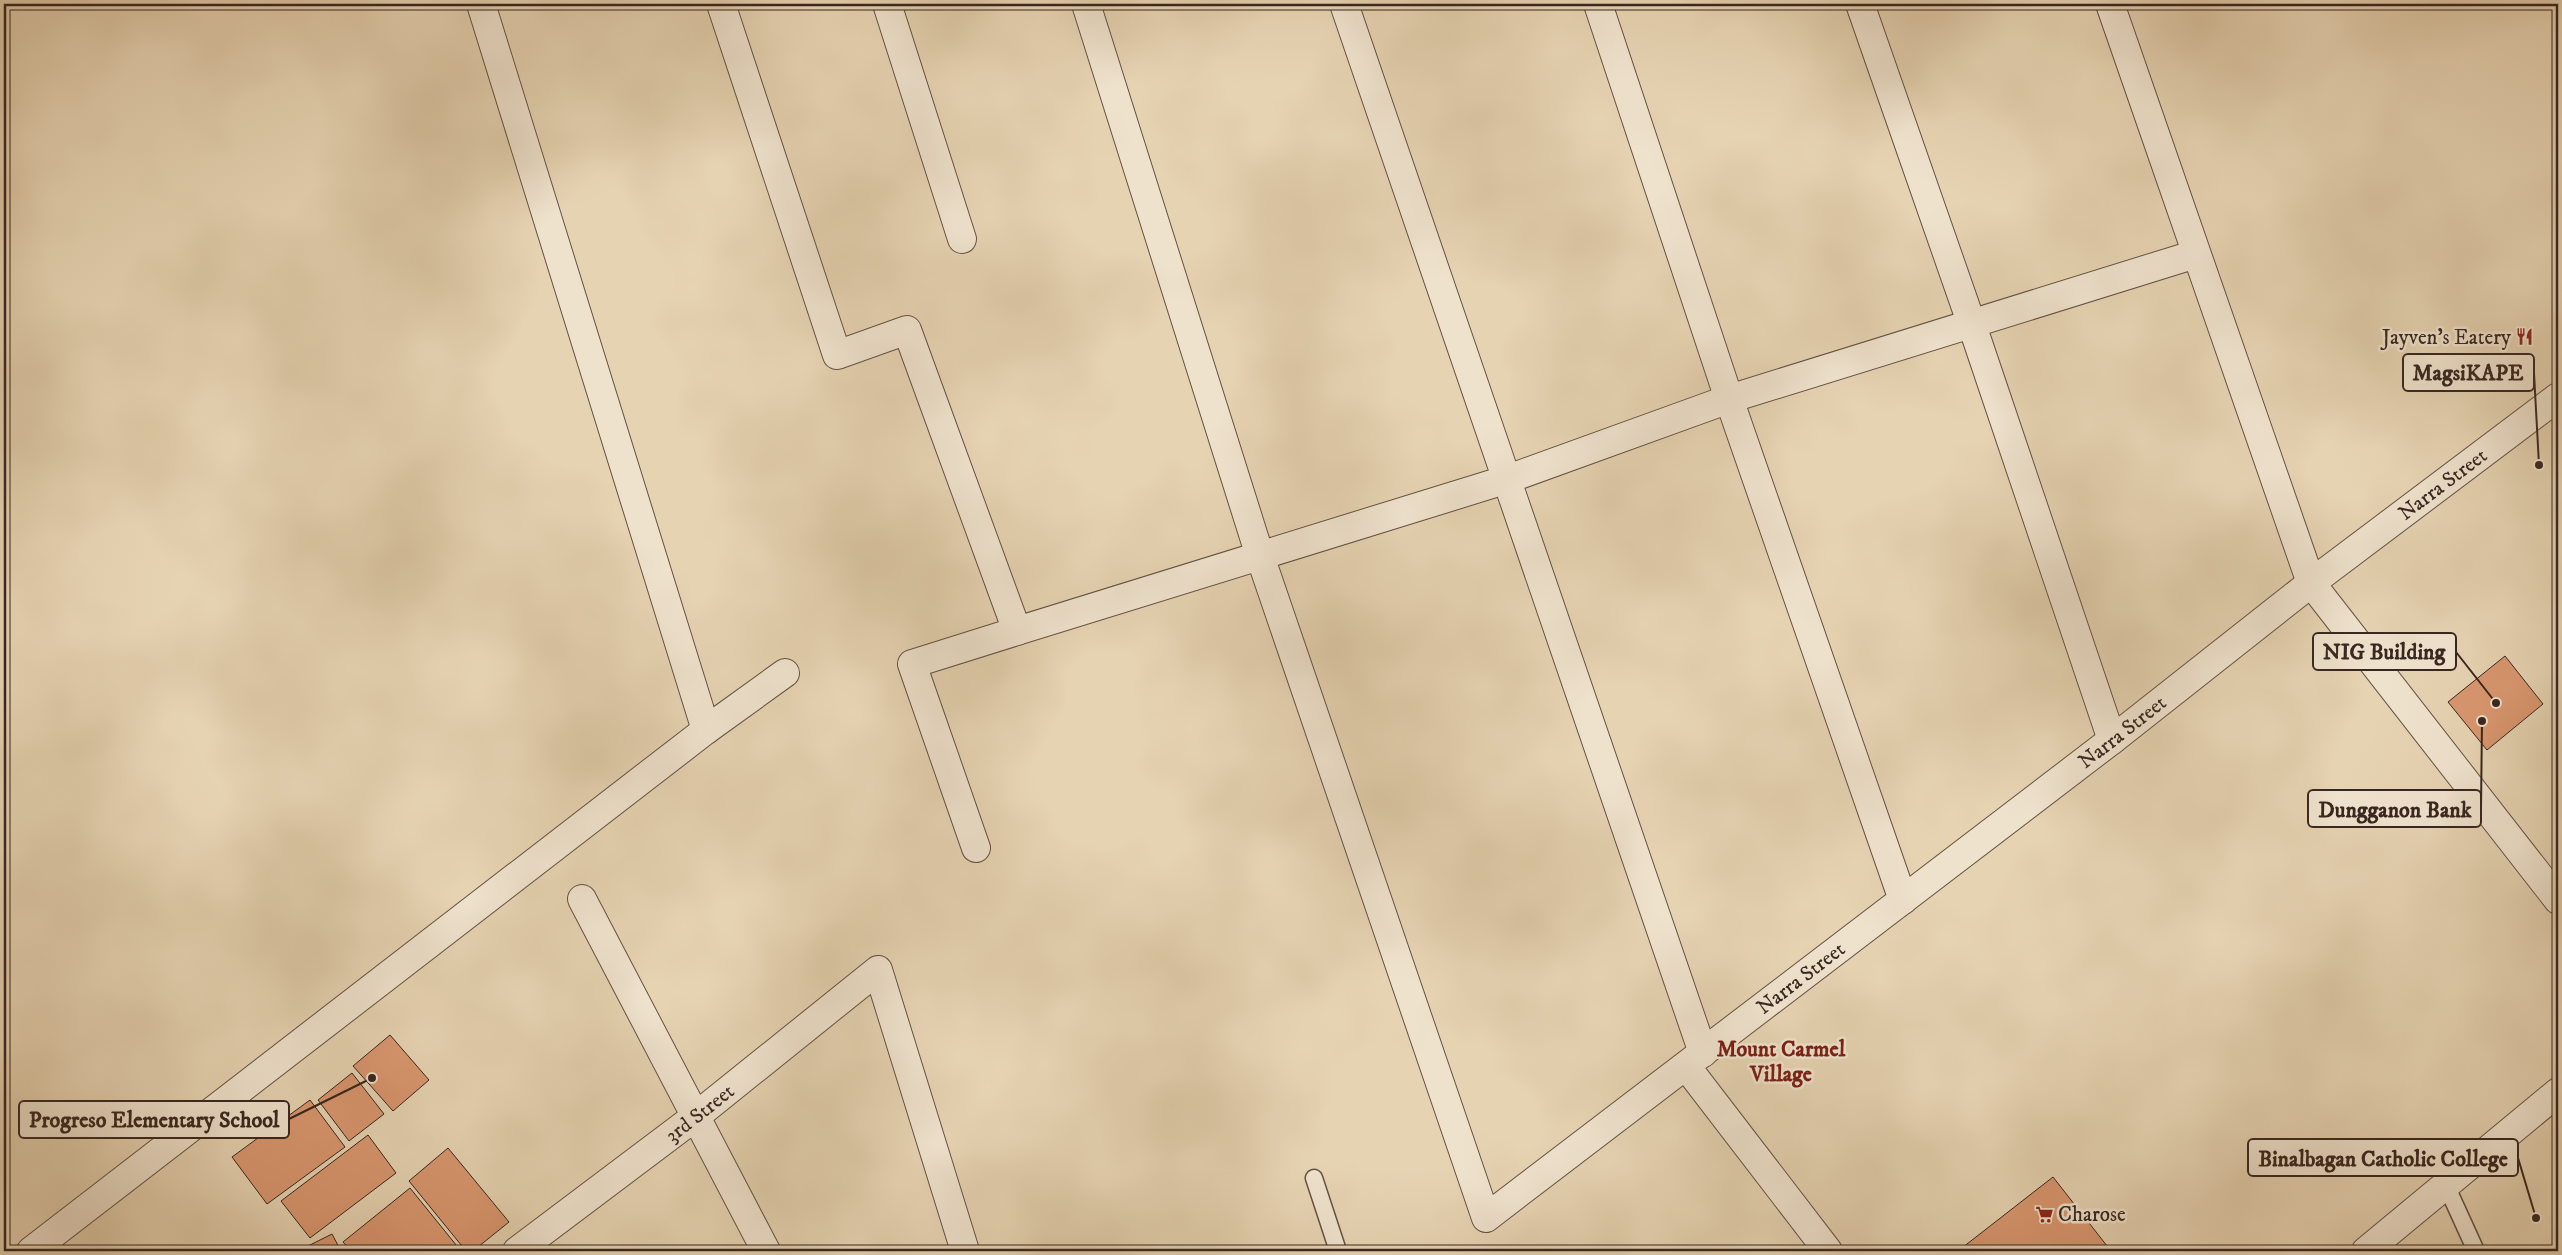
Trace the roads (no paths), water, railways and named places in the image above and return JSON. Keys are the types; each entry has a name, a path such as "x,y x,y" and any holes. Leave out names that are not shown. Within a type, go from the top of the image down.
{"street":[{"path":"481,4 706,730"},
{"path":"722,4 837,356 907,330 1017,631"},
{"path":"887,4 962,239"},
{"path":"1086,4 1260,556"},
{"path":"1344,4 1508,478 1695,1060 1828,1251"},
{"path":"1598,4 1729,399 1903,900"},
{"path":"1860,4 1972,325 2112,740"},
{"path":"2110,4 2311,583 2558,900"},
{"path":"976,848 912,664 1508,478 1729,399 2196,254"},
{"name":"Narra Street","path":"1260,556 1486,1218 2112,740 2311,583 2558,396"},
{"path":"31,1251 706,730 785,673"},
{"path":"582,899 766,1251"},
{"name":"3rd Street","path":"517,1251 695,1118 878,970 966,1251"},
{"path":"2366,1251 2558,1092"}],"lane":[{"path":"1314,1178 1338,1251"},
{"path":"2446,1185 2476,1251"}],"place":[{"name":"Jayven's Eatery","path":"2525,337"},
{"name":"MagsiKAPE","path":"2539,465"},
{"name":"NIG Building","path":"2496,703"},
{"name":"Dungganon Bank","path":"2482,721"},
{"name":"Progreso Elementary School","path":"372,1078"},
{"name":"Charose","path":"2044,1214"},
{"name":"Binalbagan Catholic College","path":"2536,1218"}],"district":[{"name":"Mount Carmel Village","path":"1781,1060"}]}
